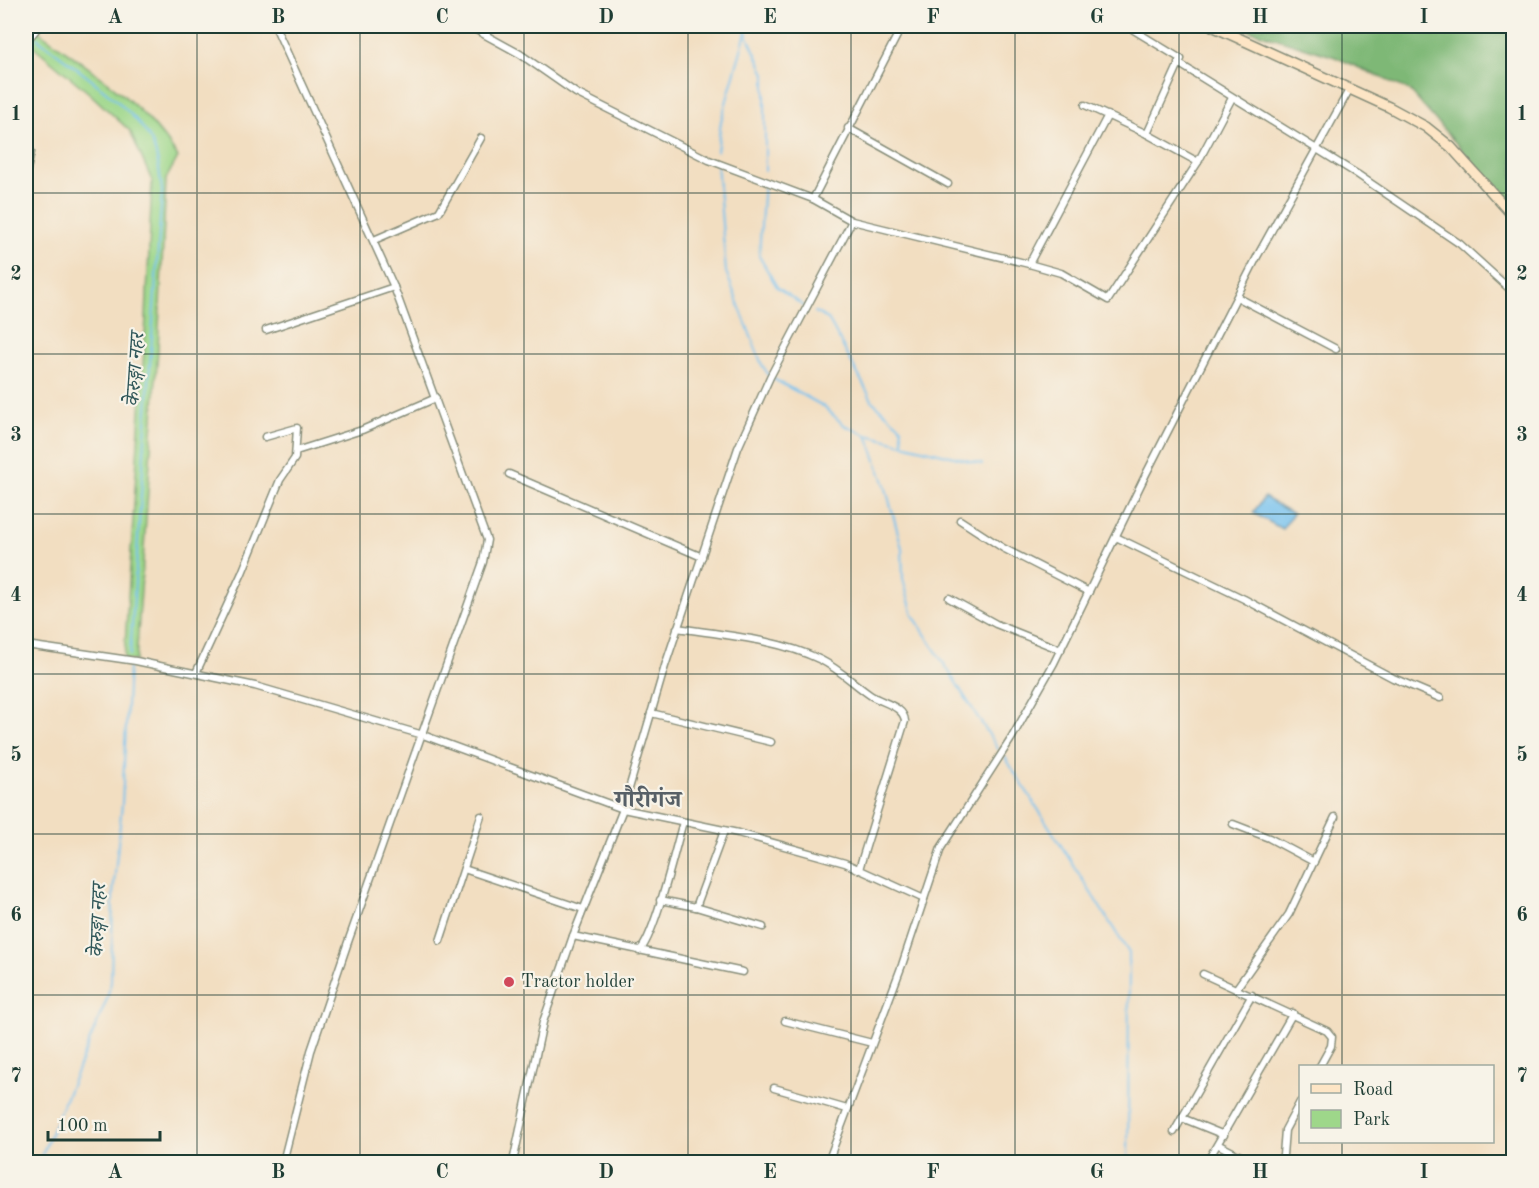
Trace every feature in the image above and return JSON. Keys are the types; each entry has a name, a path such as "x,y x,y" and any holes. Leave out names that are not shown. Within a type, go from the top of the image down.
{"main road":[{"path":"1212,26 1389,107 1426,127 1450,147 1514,217"}],"street":[{"path":"274,26 394,287 487,540 483,562 423,735 365,890 311,1051 284,1162"},
{"path":"469,26 520,54 576,93 709,160 813,199 852,221 1061,273 1108,300 1198,162 1232,98"},
{"path":"813,199 903,26"},
{"path":"1127,26 1181,59 1147,134"},
{"path":"26,42 38,27"},
{"path":"1178,63 1316,148 1460,244 1514,293"},
{"path":"828,1162 941,848 1011,739 1061,650 1237,297 1349,90"},
{"path":"1085,105 1147,134 1198,162"},
{"path":"1029,264 1108,115"},
{"path":"848,128 948,184"},
{"path":"374,240 439,212 481,138"},
{"path":"26,139 31,152 26,174"},
{"path":"513,1162 543,1022 583,909 623,809 677,628 747,426 852,221"},
{"path":"266,330 394,287"},
{"path":"1237,297 1336,349"},
{"path":"296,451 362,430 436,398"},
{"path":"196,673 242,573 280,480 295,458 297,428 265,437"},
{"path":"509,474 702,557"},
{"path":"960,520 1003,548 1089,592"},
{"path":"1116,537 1244,599 1394,678 1440,698"},
{"path":"949,598 996,624 1061,650"},
{"path":"677,628 780,646 812,657 822,661 872,696 901,710 905,721 858,869"},
{"path":"26,645 196,673 255,686 423,735 623,809 724,831 845,863 924,899"},
{"path":"651,713 771,742"},
{"path":"440,941 481,816"},
{"path":"1236,988 1290,914 1335,817"},
{"path":"639,951 645,946 683,822"},
{"path":"1233,824 1269,838 1314,862"},
{"path":"696,907 724,831"},
{"path":"464,869 583,909"},
{"path":"660,900 696,907 763,927"},
{"path":"573,936 743,972"},
{"path":"1203,974 1293,1013 1327,1031 1332,1037 1331,1046 1321,1065"},
{"path":"1174,1132 1251,995"},
{"path":"1207,1162 1219,1145 1293,1013"},
{"path":"784,1021 872,1043"},
{"path":"774,1088 847,1109"},
{"path":"1278,1162 1283,1155 1286,1130 1299,1104"},
{"path":"1182,1118 1224,1136"},
{"path":"1219,1145 1252,1162"}],"green space":[{"path":"26,26 31,26 130,101 164,137 178,157 166,179 158,349 136,661 124,660 146,318 152,181 130,131 26,40"},
{"path":"1236,26 1513,26 1513,208 1409,90 1335,57"}],"water":[{"path":"1264,497 1293,514 1282,529 1253,513"}],"waterway":[{"path":"743,26 765,74 765,171"},
{"path":"717,151 721,121 747,29"},
{"name":"केेरुङ्गा नहर","path":"37,38 101,88 133,117 153,145 159,168 162,191 130,655"},
{"path":"717,163 726,272 762,365 770,377 823,406 844,425 867,435 982,464"},
{"path":"764,181 759,256 777,287 805,307"},
{"path":"815,312 828,319 873,402 901,427 903,442"},
{"path":"867,435 885,485 902,548 903,579 913,615 998,749"},
{"name":"केेरुङ्गा नहर","path":"39,1162 107,999 111,982 113,894 122,804 129,666"},
{"path":"1005,757 1129,953 1128,1162"}],"place":[{"name":"Tractor holder","path":"509,982"}],"district":[{"name":"गौरीगंज","path":"648,801"}]}
